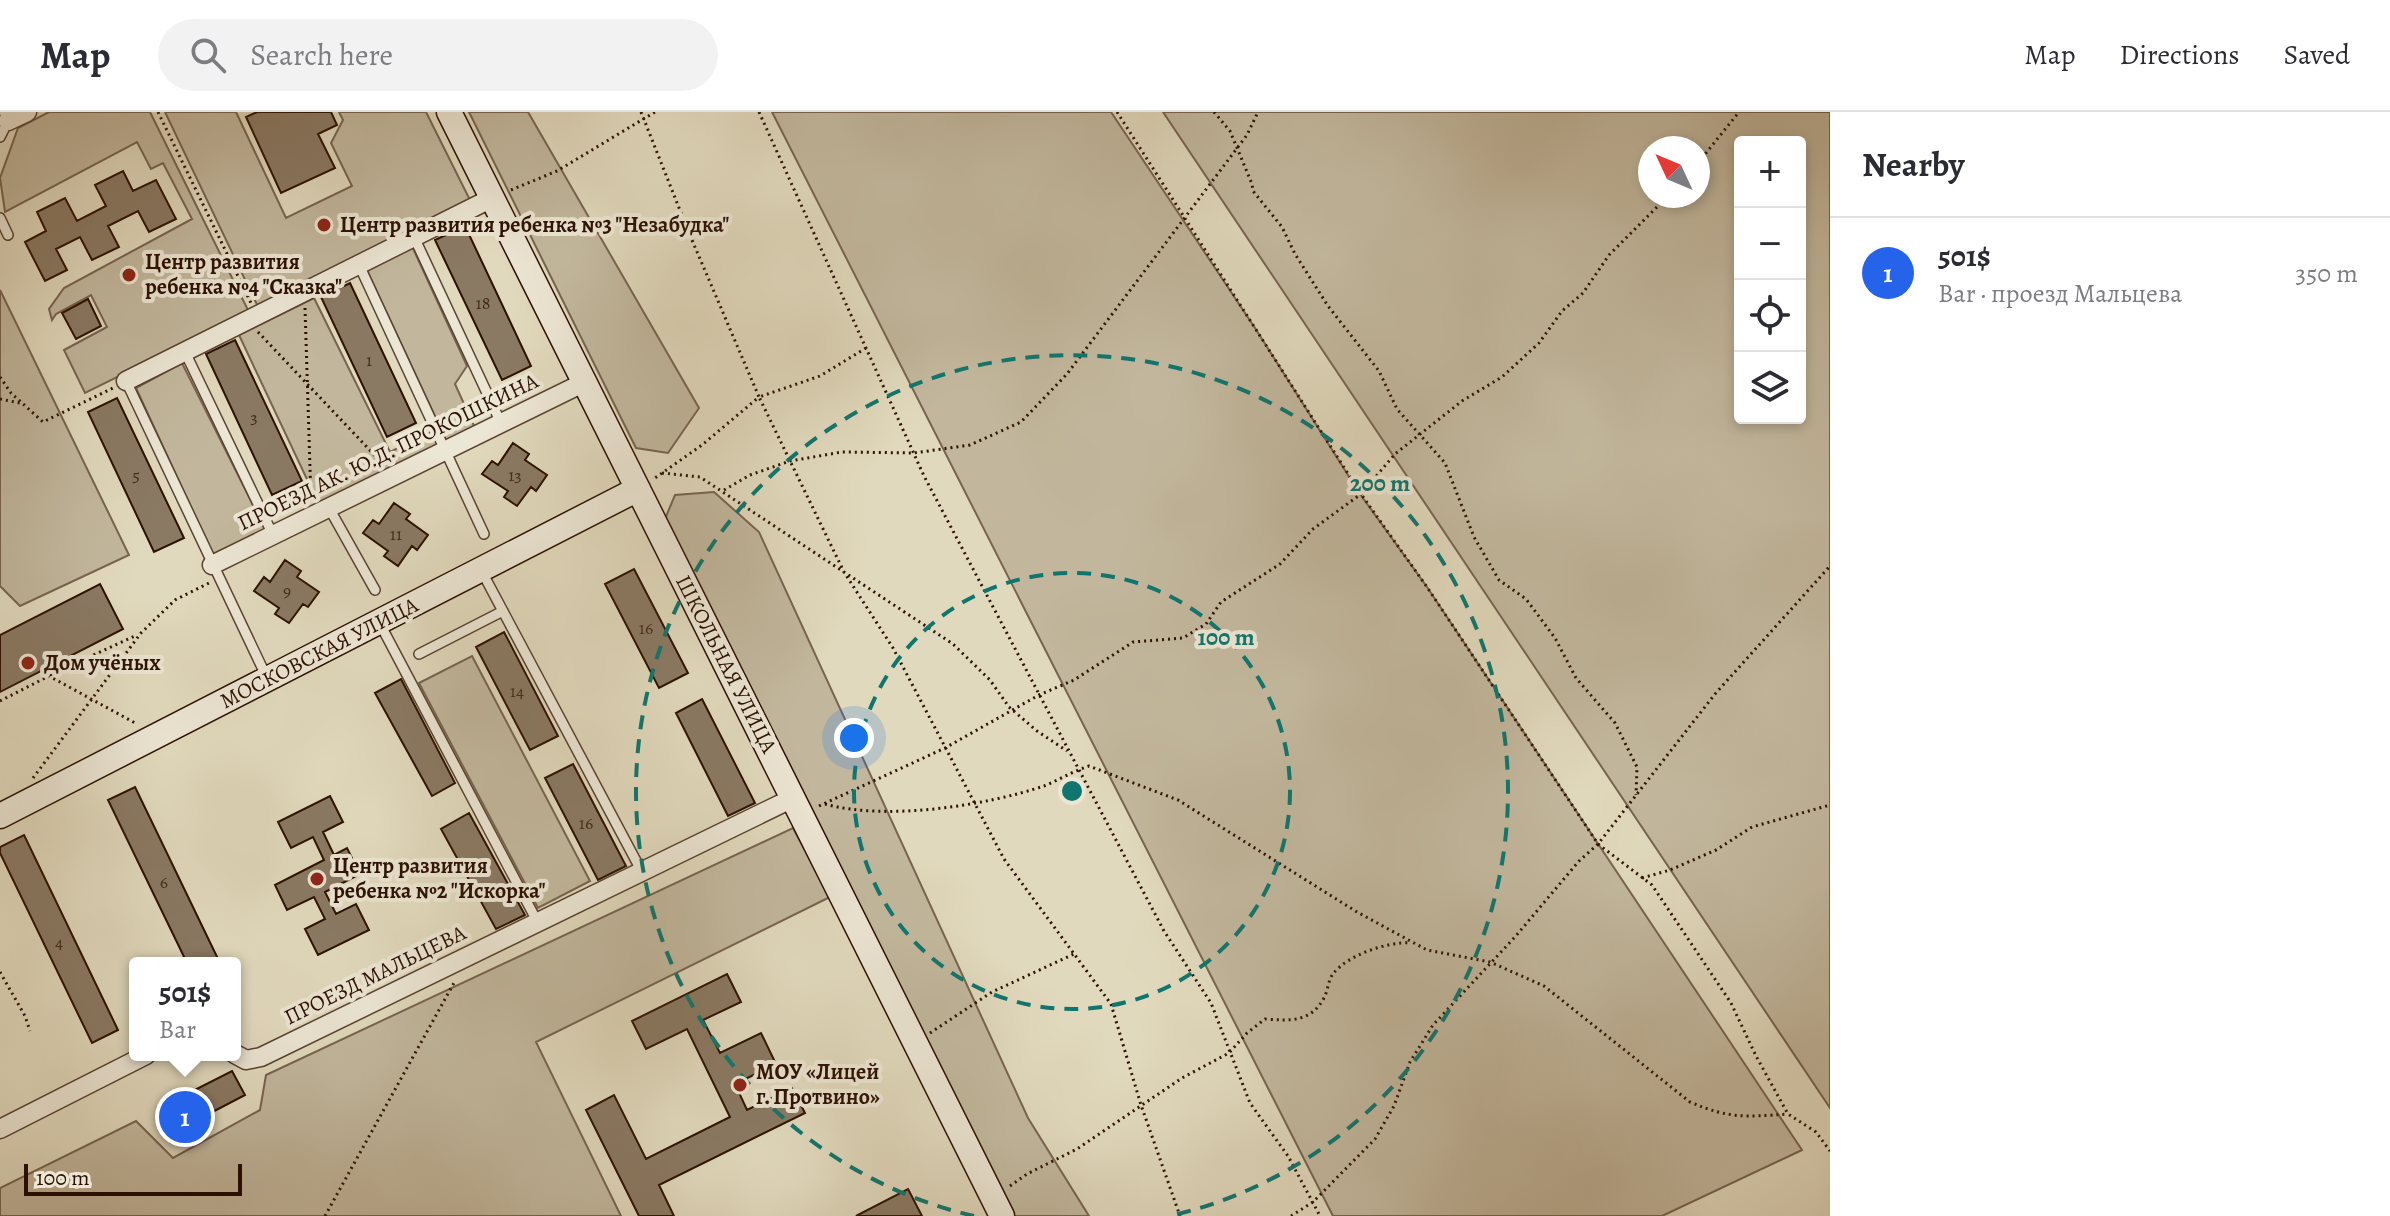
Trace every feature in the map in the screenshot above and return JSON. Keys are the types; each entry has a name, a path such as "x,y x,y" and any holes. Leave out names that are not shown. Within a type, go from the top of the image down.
{"street":[{"path":"4,123 27,112"},
{"name":"ШКОЛЬНАЯ УЛИЦА","path":"449,112 998,1207"},
{"path":"126,381 492,198"},
{"name":"ПРОЕЗД АК. Ю.Д. ПРОКОШКИНА","path":"215,572 273,535 585,382"},
{"name":"МОСКОВСКАЯ УЛИЦА","path":"0,816 638,489"},
{"name":"ПРОЕЗД МАЛЬЦЕВА","path":"241,1057 246,1060 261,1057 642,872 797,806"},
{"path":"0,1129 134,1061"}],"lane":[{"path":"0,218 8,235"},
{"path":"414,237 501,423"},
{"path":"359,265 484,534"},
{"path":"185,352 273,535"},
{"path":"126,381 267,679"},
{"path":"320,512 375,590"},
{"path":"481,570 642,872"},
{"path":"419,654 503,611"},
{"path":"379,622 538,923"}],"path":[{"path":"158,112 253,318 307,386 393,476"},
{"path":"641,112 759,397 844,572 893,648 1004,859 1111,1004 1141,1105 1180,1216"},
{"path":"492,198 557,171 655,112"},
{"path":"759,112 914,453 1164,931 1211,1003 1250,1103 1288,1156 1320,1216"},
{"path":"1117,112 1361,494 1427,587 1598,844 1652,885 1731,1003 1788,1114 1816,1132 1830,1151"},
{"path":"1214,112 1230,131 1253,191 1282,227 1328,306 1379,371 1397,409 1445,463 1474,537 1499,580 1526,599 1555,638 1576,678 1615,723 1637,767 1636,795"},
{"path":"724,490 750,475 790,461 842,452 914,453 970,445 1021,422 1067,374 1186,219 1236,150 1258,112"},
{"path":"1710,148 1739,112"},
{"path":"825,804 945,748 1039,695 1074,680 1133,642 1183,638 1206,624 1221,602 1280,564 1313,529 1361,494 1395,454 1462,401 1502,377 1539,343 1562,311 1583,293 1609,255 1656,208"},
{"path":"304,292 307,386 320,512"},
{"path":"638,489 702,445 759,397 820,376 866,348"},
{"path":"0,377 11,393 43,422 126,381"},
{"path":"0,399 22,404"},
{"path":"662,473 700,477 724,490 953,644 990,680 1012,710 1070,753"},
{"path":"1291,1216 1313,1202 1375,1139 1394,1106 1410,1062 1433,1025 1515,937 1579,861 1598,844 1715,694 1830,566"},
{"path":"26,787 141,633 175,600 215,572"},
{"path":"0,701 141,633"},
{"path":"49,676 157,735"},
{"path":"797,806 825,804 851,811 975,804 1045,785 1089,766 1178,800 1357,912 1427,950 1490,962 1544,986 1690,1102 1713,1112 1741,1118 1788,1114"},
{"path":"1642,878 1670,870 1716,850 1752,827 1830,805"},
{"path":"998,1207 1027,1174 1077,1149 1182,1078 1229,1053 1265,1019 1291,1021 1312,1015 1325,996 1332,974 1351,960 1397,941 1413,943"},
{"path":"915,1042 992,992 1074,954"},
{"path":"325,1216 468,958"},
{"path":"0,972 30,1031"}],"shaded area":[{"name":"Центр развития ребенка №4 \"Сказка\"","path":"49,112 150,112 249,312 85,393 64,350 107,327 91,295 56,314 52,320 49,309 64,288 192,219 163,163 151,169 137,142 5,212 0,178 18,128"},
{"name":"Центр развития ребенка №3 \"Незабудка\"","path":"165,112 236,112 286,218 352,186 331,143 343,120 339,112 426,112 472,204 260,311"},
{"path":"469,112 528,112 699,408 668,453 636,448"},
{"path":"772,112 1111,112 1255,328 1360,494 1427,587 1802,1150 1662,1216 1333,1216"},
{"path":"1163,112 1830,112 1830,1108"},
{"path":"411,244 467,366 455,384 475,428 447,442 366,268"},
{"path":"0,290 129,555 20,606 0,586"},
{"path":"314,298 390,452 431,432 440,450 321,509 239,335"},
{"path":"182,363 265,529 215,559 136,388"},
{"path":"714,492 759,532 1028,1118 1089,1216 1009,1216 660,531 675,495"},
{"path":"472,656 590,881 538,908 419,683"},
{"path":"793,828 830,897 536,1042 621,1216 0,1216 0,1188 136,1121 173,1158 260,1110 266,1075"}],"building":[{"path":"257,112 331,112 337,125 318,134 335,168 281,193 246,117"},
{"path":"123,171 133,191 156,180 176,219 149,232 138,211 108,226 119,247 92,260 80,237 56,249 67,270 45,281 25,242 46,231 37,212 65,198 77,221 106,206 95,185"},
{"path":"465,226 531,366 502,380 435,240"},
{"path":"350,283 416,423 387,437 321,297"},
{"path":"88,299 101,326 76,339 62,313"},
{"path":"235,340 302,481 272,495 206,354"},
{"path":"117,398 184,538 154,552 88,412"},
{"path":"513,443 529,454 525,460 547,475 536,491 531,487 517,506 504,497 508,491 482,474 492,461 498,465"},
{"path":"394,503 410,514 406,519 428,535 417,550 412,546 398,566 384,556 388,551 363,533 373,520 379,524"},
{"path":"285,560 301,571 297,577 319,592 308,607 303,604 289,623 275,614 279,608 254,591 264,577 270,582"},
{"path":"634,569 688,673 659,688 605,584"},
{"name":"Дом учёных","path":"100,584 123,629 0,692 0,635"},
{"path":"504,632 558,736 530,750 476,647"},
{"path":"401,679 455,783 432,796 375,693"},
{"path":"702,699 755,803 728,816 676,713"},
{"path":"573,764 626,866 598,880 545,778"},
{"path":"135,787 217,957 184,957 108,800"},
{"name":"Центр развития ребенка №2 \"Искорка\"","path":"330,796 343,822 323,832 334,855 347,848 360,874 325,892 336,914 356,904 369,930 318,955 305,929 325,919 314,897 287,910 275,885 324,860 313,837 291,848 278,822"},
{"path":"469,813 525,915 496,929 441,829"},
{"path":"24,835 118,1030 92,1043 0,853 0,847"},
{"path":"727,974 741,1002 703,1020 720,1053 761,1033 776,1064 735,1084 747,1110 792,1088 805,1113 659,1185 674,1216 639,1216 586,1110 614,1095 646,1159 730,1117 687,1029 646,1049 632,1021"},
{"path":"232,1071 245,1095 184,1127 171,1102"},
{"path":"908,1189 922,1216 856,1216"}],"place":[{"name":"Центр развития ребенка №3 \"Незабудка\"","path":"324,225"},
{"name":"Центр развития ребенка №4 \"Сказка\"","path":"129,275"},
{"name":"Дом учёных","path":"28,663"},
{"name":"Центр развития ребенка №2 \"Искорка\"","path":"317,879"},
{"name":"МОУ «Лицей г. Протвино»","path":"740,1085"},
{"name":"501$","path":"185,1117"}]}
